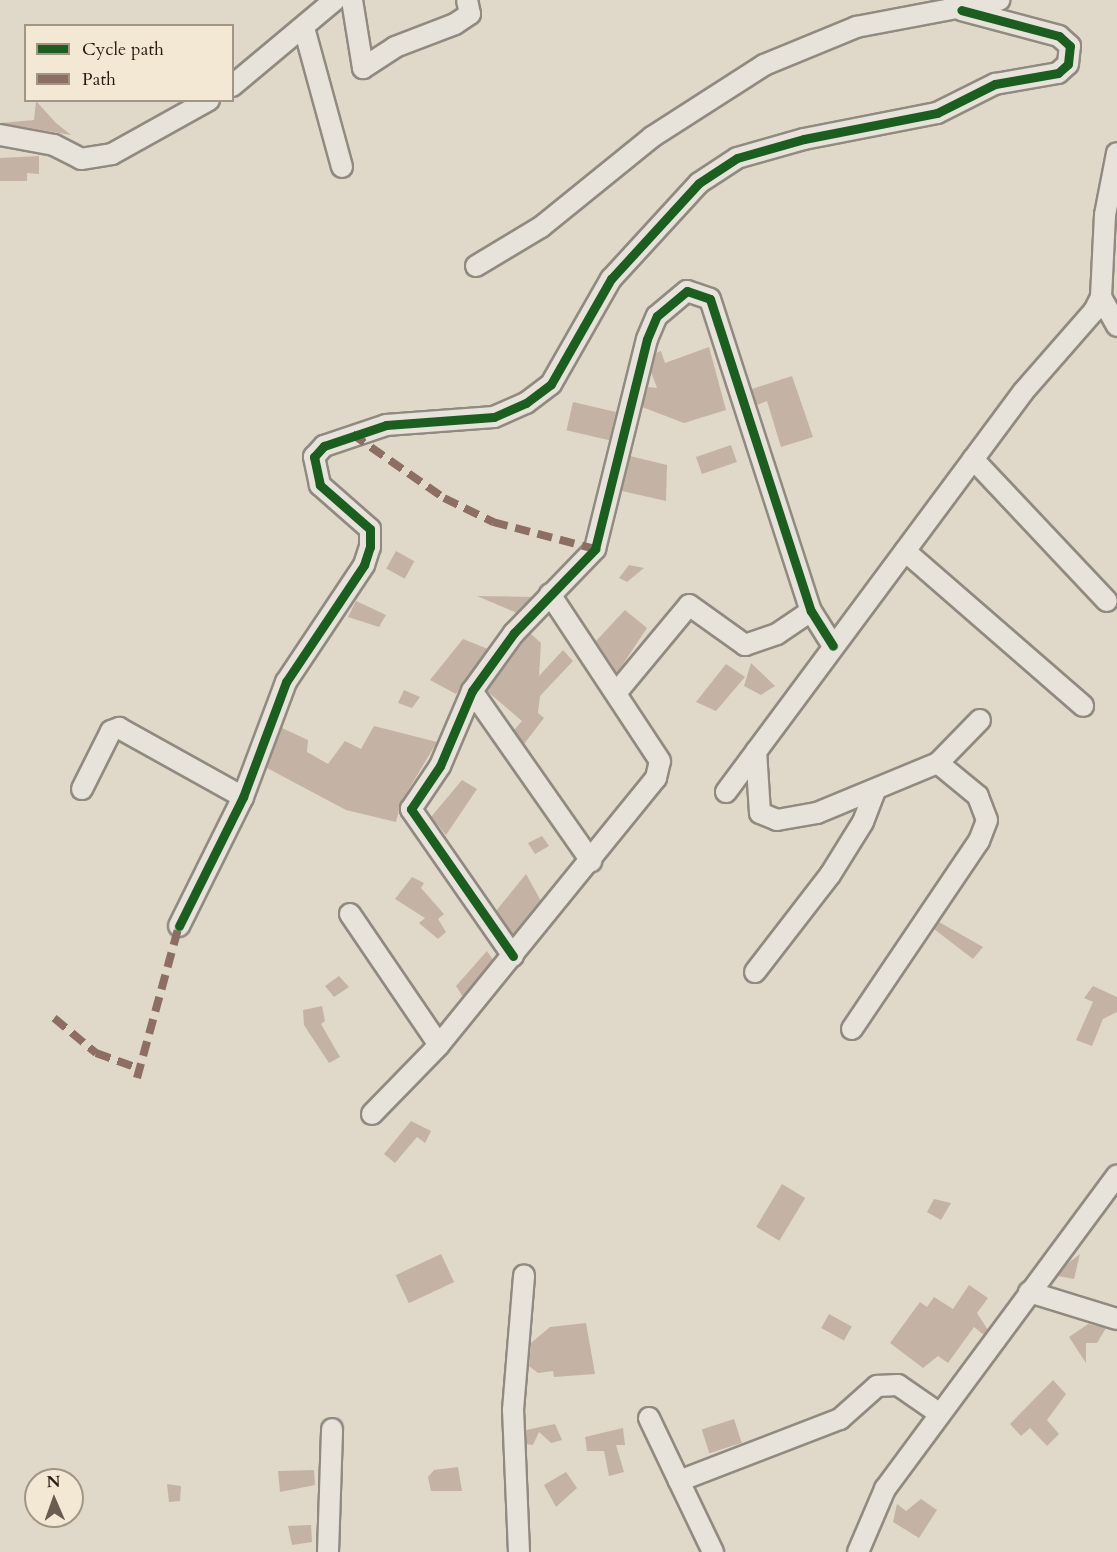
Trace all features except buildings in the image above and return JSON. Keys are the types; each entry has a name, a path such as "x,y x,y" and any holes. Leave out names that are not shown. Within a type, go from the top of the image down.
{"street":[{"path":"234,84 335,0"},
{"path":"352,0 363,68 395,47 454,24 470,14 467,0"},
{"path":"476,267 541,227 652,137 764,66 856,27 961,10 999,0"},
{"path":"179,926 243,797 286,682 364,565 370,547 370,529 361,516 320,485 313,471 314,457 324,446 386,425 494,417 526,403 551,384 611,279 699,183 737,158 936,113 995,84 1058,73 1068,64 1070,46 1059,36 961,10"},
{"path":"304,28 342,167"},
{"path":"0,135 54,145 81,159 112,154 205,102"},
{"path":"1117,153 1105,215 1101,297 1117,326"},
{"path":"513,956 411,809 440,766 472,691 550,594 595,549 647,339 657,316 687,291 710,299 811,611 833,646"},
{"path":"726,792 973,459 1101,297"},
{"path":"973,459 1107,600"},
{"path":"905,550 1083,706"},
{"path":"372,1114 439,1045 641,801 660,761 550,594"},
{"path":"615,693 688,605 745,645 777,634 811,611"},
{"path":"472,691 591,861"},
{"path":"756,751 764,819 818,813 938,764 980,720"},
{"path":"82,789 111,731 119,728 243,797"},
{"path":"852,1029 979,841 987,820 978,796 938,764"},
{"path":"754,972 830,875 863,822 874,791"},
{"path":"350,914 439,1045"},
{"path":"858,1552 885,1489 1117,1176"},
{"path":"519,1552 513,1410 524,1275"},
{"path":"1029,1292 1117,1319"},
{"path":"679,1481 840,1419 877,1386 898,1384 940,1414"},
{"path":"650,1418 713,1552"},
{"path":"328,1552 332,1428"}],"marked path":[{"path":"352,434 444,498 493,522 595,549"},
{"path":"137,1078 179,926"},
{"path":"54,1018 96,1053 140,1069"}],"cycle path":[{"path":"179,926 243,797 286,682 364,565 370,547 370,529 320,485 314,457 324,446 386,425 494,417 526,403 551,384 611,279 699,183 737,158 804,139 937,113 995,84 1058,73 1068,64 1070,46 1059,36 961,10"},
{"path":"513,956 411,809 440,766 472,691 514,633 595,549 647,339 657,316 687,291 710,299 811,611 833,646"}]}
